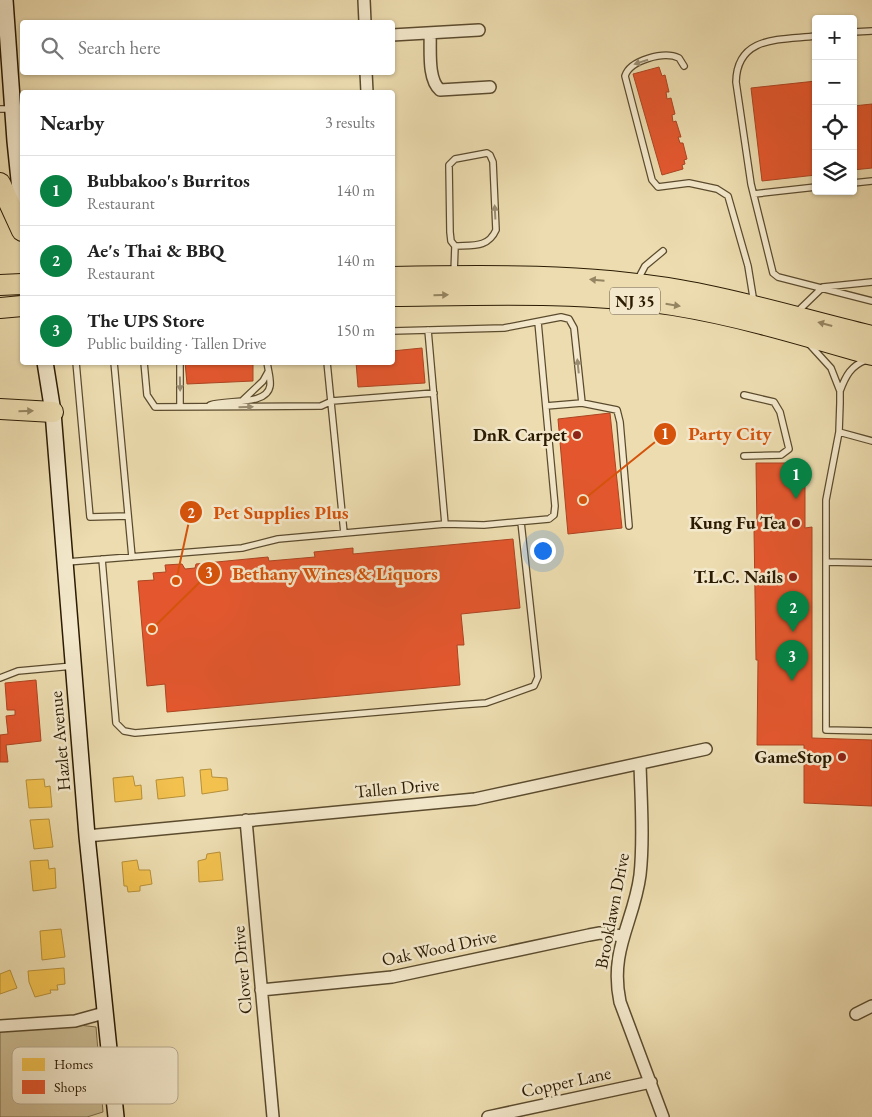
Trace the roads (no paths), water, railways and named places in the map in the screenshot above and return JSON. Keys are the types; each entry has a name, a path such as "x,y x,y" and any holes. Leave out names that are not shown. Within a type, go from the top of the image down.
{"highway":[{"path":"0,183 20,227"},
{"name":"NJ 35","path":"395,277 575,278 636,284 754,305 789,322 872,355"},
{"path":"0,285 20,284"},
{"name":"NJ 35","path":"395,296 532,295 641,301 872,336"},
{"path":"0,308 20,306"},
{"path":"0,408 53,412"}],"street":[{"path":"364,0 365,20"},
{"path":"4,9 6,109 19,146 20,167"},
{"path":"395,35 479,30"},
{"path":"430,33 432,76 440,90 490,87"},
{"path":"366,75 367,90"},
{"name":"Hazlet Avenue","path":"45,365 53,412 87,836 108,1047"},
{"name":"Tallen Drive","path":"87,836 475,799 706,749"},
{"name":"Brooklawn Drive","path":"640,764 640,874 634,902 622,936 617,986 620,1002 663,1117"},
{"name":"Clover Drive","path":"246,820 273,1117"},
{"name":"Oak Wood Drive","path":"261,990 392,977 600,933 622,936"},
{"path":"856,1014 872,1006"},
{"path":"0,1026 75,1021 104,1013"},
{"name":"Copper Lane","path":"488,1117 651,1082"},
{"name":"Hazlet Avenue","path":"114,1104 116,1117"}],"lane":[{"path":"857,32 872,30"},
{"path":"812,36 765,42 751,48 736,68 736,82 754,194 773,273 778,276 872,301"},
{"path":"684,66 679,58 665,55 633,65 625,76 652,180 658,187 689,183 717,188 728,196 748,266 754,305"},
{"path":"454,276 455,246 450,237 449,165 455,159 487,153 490,155 492,162 496,230 491,240 482,245 455,246"},
{"path":"857,183 872,181"},
{"path":"754,194 812,187"},
{"path":"636,284 645,266 663,251"},
{"path":"840,391 822,355 789,322 823,287 872,282"},
{"path":"395,331 504,328 561,317 569,319 574,328 582,403"},
{"path":"64,563 242,548 278,539 344,533 445,524 484,525 549,519 554,515 538,322"},
{"path":"428,330 445,524"},
{"path":"872,359 854,365 846,376 840,391 839,432 827,489 826,562 826,730 872,731"},
{"path":"76,365 90,517 128,516"},
{"path":"114,365 132,557"},
{"path":"144,365 147,395 155,407 180,405 208,405 228,408 321,406 332,401 434,393"},
{"path":"180,365 180,405"},
{"path":"208,405 221,401 260,400 267,395 271,385 267,365"},
{"path":"328,365 344,533"},
{"path":"243,400 263,382 268,372"},
{"path":"744,395 774,402 780,412 789,446 788,452 781,455 744,456"},
{"path":"546,406 582,403 617,410 620,422 629,526"},
{"path":"839,432 872,441"},
{"path":"102,559 116,723 124,731 135,733 486,703 534,686 538,677 521,522"},
{"path":"826,562 872,564"},
{"path":"0,678 18,671 73,666"}],"place":[{"name":"DnR Carpet","path":"577,435"},
{"name":"Bubbakoo's Burritos","path":"796,499"},
{"name":"Party City","path":"583,500"},
{"name":"Kung Fu Tea","path":"796,523"},
{"name":"T.L.C. Nails","path":"793,577"},
{"name":"Pet Supplies Plus","path":"176,581"},
{"name":"Bethany Wines & Liquors","path":"152,629"},
{"name":"Ae's Thai & BBQ","path":"793,632"},
{"name":"The UPS Store","path":"792,681"},
{"name":"GameStop","path":"842,757"}]}
